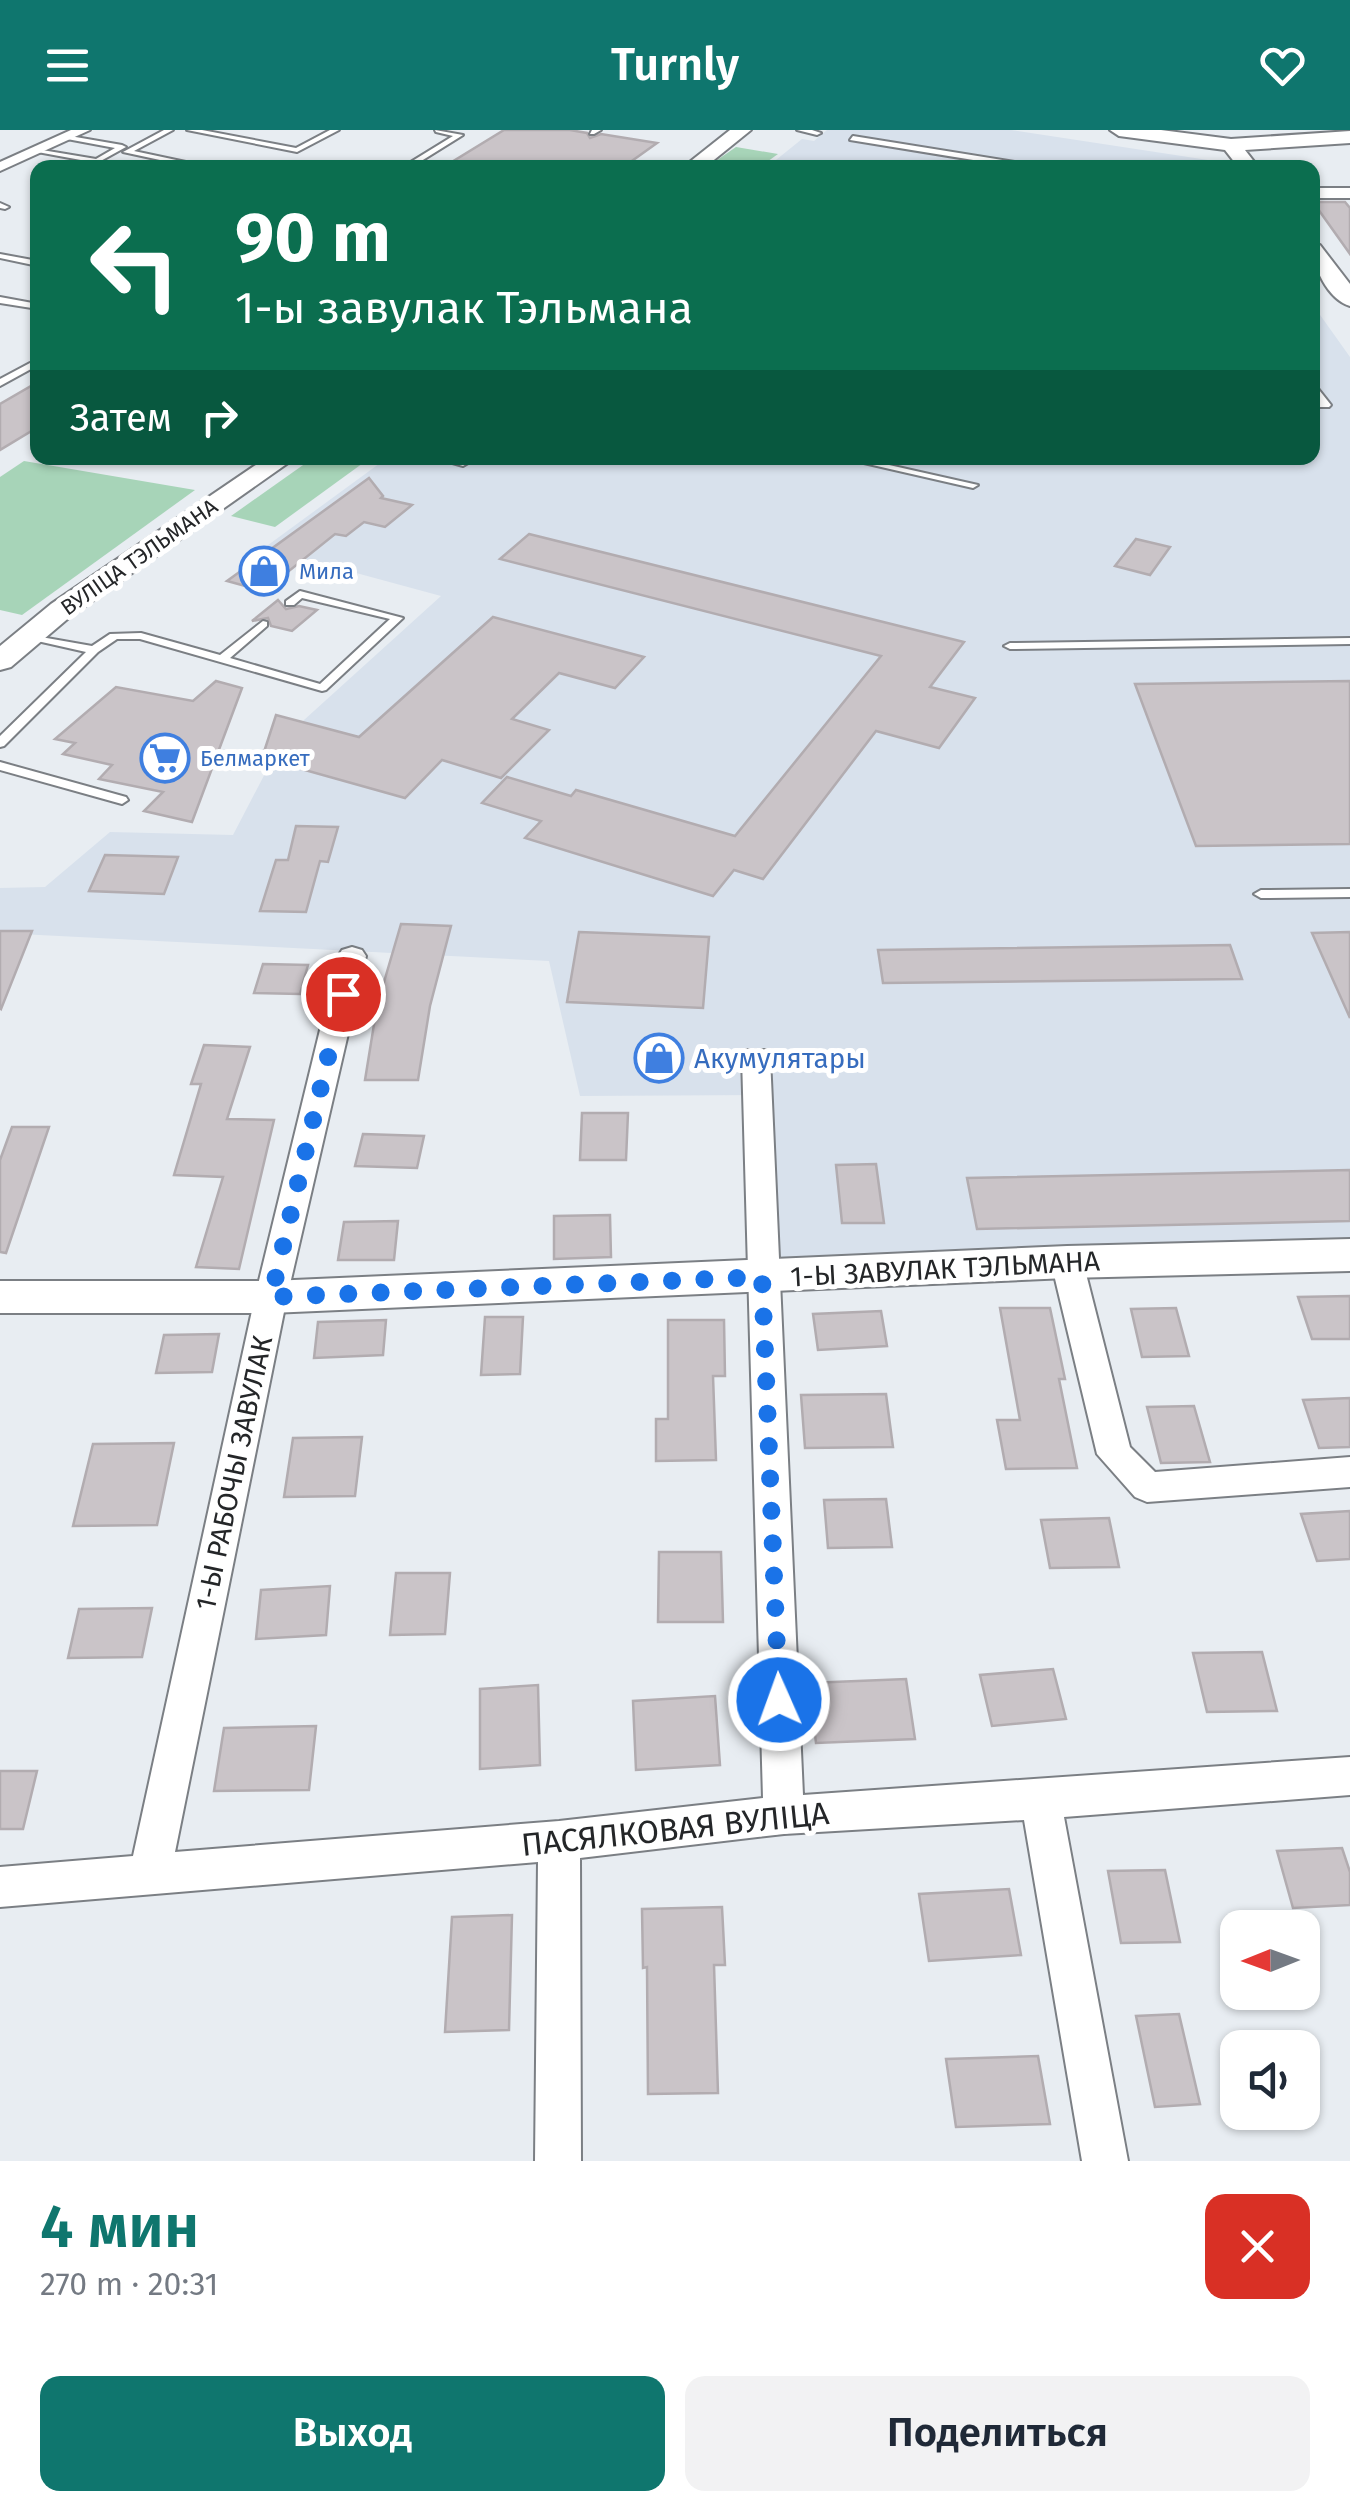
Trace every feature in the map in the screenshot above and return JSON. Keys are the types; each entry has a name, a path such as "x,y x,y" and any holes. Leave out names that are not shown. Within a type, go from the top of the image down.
{"main road":[{"path":"701,160 742,130"},
{"path":"1119,130 1208,136 1232,146 1350,136"},
{"path":"1232,146 1243,160"},
{"path":"1320,260 1350,299"},
{"name":"ВУЛІЦА ТЭЛЬМАНА","path":"0,661 14,632 271,465"},
{"name":"1-Ы ЗАВУЛАК ТЭЛЬМАНА","path":"0,1297 271,1297 1067,1262 1350,1255"}],"street":[{"path":"0,167 83,130"},
{"path":"1320,193 1350,192"},
{"name":"1-Ы РАБОЧЫ ЗАВУЛАК","path":"150,1875 271,1297 352,956"},
{"path":"756,1056 784,1815"},
{"path":"1067,1262 1114,1454 1147,1487 1350,1472"},
{"name":"ПАСЯЛКОВАЯ ВУЛІЦА","path":"0,1887 559,1841 784,1815 1350,1776"},
{"path":"1042,1800 1105,2161"},
{"path":"558,2161 559,1841"}],"lane":[{"path":"168,160 126,152 169,130"},
{"path":"191,130 297,150 336,130"},
{"path":"417,160 459,135 436,130"},
{"path":"801,130 817,132"},
{"path":"67,137 122,147 99,160"},
{"path":"853,138 990,160"},
{"path":"36,151 91,160"},
{"path":"0,256 30,262"},
{"path":"0,300 30,306"},
{"path":"0,383 30,366"},
{"path":"880,465 973,485"},
{"path":"0,743 94,650 114,636 142,636 322,688 398,618 300,594 290,603"},
{"path":"223,658 263,624"},
{"path":"14,632 94,650"},
{"path":"1010,646 1350,640"},
{"path":"0,766 122,800"},
{"path":"1261,894 1350,893"}],"shaded area":[{"path":"827,130 1011,130 1208,160 776,160 802,139 814,141"},
{"path":"1320,315 1350,357 1350,1244 779,1258 773,1095 580,1096 549,961 0,933 0,888 45,887 110,832 233,835 283,739 441,596 264,548 377,465 1320,465"}],"green space":[{"path":"736,147 778,154 770,160 717,160"},
{"path":"24,461 195,490 22,615 0,610 0,477"},
{"path":"303,465 360,465 275,527 231,516"}],"building":[{"path":"504,130 570,130 587,133 590,138 601,134 657,143 633,160 455,160"},
{"path":"1320,202 1345,202 1350,208 1350,254 1320,212"},
{"path":"30,387 30,432 0,450 0,404"},
{"path":"369,478 381,498 412,505 385,527 364,522 346,536 335,534 264,591 227,581"},
{"path":"529,534 964,642 930,687 975,698 939,748 876,731 763,879 734,870 713,896 525,838 541,821 482,803 507,777 571,796 576,790 735,836 881,656 500,559"},
{"path":"1136,539 1170,547 1150,575 1115,566"},
{"path":"278,600 286,609 299,606 317,610 292,631 271,626 268,618 252,621"},
{"path":"493,617 644,657 615,688 559,673 512,719 549,730 501,778 442,760 405,798 262,758 276,715 359,737"},
{"path":"216,681 242,688 192,822 144,811 163,792 99,779 112,765 63,754 75,743 55,739 116,687 193,701"},
{"path":"1350,681 1350,844 1196,846 1135,684"},
{"path":"296,826 338,827 328,862 320,861 306,912 260,911 276,860 288,860"},
{"path":"105,855 178,857 164,894 89,891"},
{"path":"401,924 451,926 430,1006 418,1080 365,1080 377,1006"},
{"path":"0,931 32,931 1,1009 0,1008"},
{"path":"579,932 709,937 703,1008 567,1002"},
{"path":"1350,932 1350,1018 1312,933"},
{"path":"1230,945 1242,979 883,983 878,950"},
{"path":"263,964 308,965 300,994 254,993"},
{"path":"204,1045 250,1047 227,1119 274,1120 239,1269 196,1267 223,1177 174,1175 201,1084 191,1084"},
{"path":"582,1113 628,1113 626,1160 580,1160"},
{"path":"12,1127 49,1127 6,1253 0,1252 0,1160"},
{"path":"363,1134 424,1136 417,1168 355,1166"},
{"path":"876,1164 884,1223 842,1223 836,1165"},
{"path":"1350,1170 1350,1221 977,1229 967,1178"},
{"path":"610,1215 611,1257 554,1259 554,1216"},
{"path":"398,1221 394,1260 338,1260 344,1222"},
{"path":"1350,1296 1350,1339 1312,1339 1298,1297"},
{"path":"1000,1308 1050,1308 1077,1468 1006,1469 997,1420 1020,1420"},
{"path":"1176,1308 1189,1356 1142,1357 1131,1309"},
{"path":"881,1311 887,1346 818,1350 813,1314"},
{"path":"485,1317 523,1317 520,1374 481,1375"},
{"path":"386,1320 383,1355 314,1358 318,1322"},
{"path":"668,1320 724,1320 725,1376 713,1376 716,1460 656,1461 656,1419 668,1419"},
{"path":"219,1334 212,1372 156,1373 164,1335"},
{"path":"886,1394 893,1447 805,1448 801,1395"},
{"path":"1350,1398 1350,1447 1319,1448 1303,1400"},
{"path":"1194,1406 1210,1462 1161,1463 1147,1407"},
{"path":"362,1437 355,1496 284,1497 293,1438"},
{"path":"174,1443 157,1525 73,1526 93,1444"},
{"path":"886,1499 892,1547 828,1548 824,1500"},
{"path":"1350,1511 1350,1559 1317,1561 1301,1514"},
{"path":"1109,1518 1119,1567 1050,1568 1041,1520"},
{"path":"659,1552 721,1552 723,1622 658,1622"},
{"path":"396,1573 450,1573 445,1634 390,1635"},
{"path":"330,1586 326,1635 256,1639 261,1590"},
{"path":"152,1608 142,1657 68,1658 79,1609"},
{"path":"1262,1652 1277,1711 1207,1712 1193,1653"},
{"path":"1053,1669 1066,1719 992,1726 980,1675"},
{"path":"906,1679 915,1739 816,1743 809,1683"},
{"path":"538,1685 540,1765 480,1769 480,1689"},
{"path":"715,1696 720,1765 636,1770 633,1701"},
{"path":"316,1726 309,1790 214,1791 224,1728"},
{"path":"0,1771 37,1771 23,1829 0,1829"},
{"path":"1342,1848 1350,1872 1350,1905 1293,1908 1277,1851"},
{"path":"1165,1870 1180,1942 1121,1943 1108,1871"},
{"path":"1009,1889 1021,1955 929,1961 919,1894"},
{"path":"722,1907 725,1965 714,1965 718,2093 648,2094 647,1967 643,1968 642,1909"},
{"path":"512,1915 509,2030 445,2032 452,1917"},
{"path":"1179,2014 1200,2104 1155,2107 1136,2016"},
{"path":"1038,2056 1050,2124 956,2127 946,2059"}],"place":[{"name":"Мила","path":"264,571"},
{"name":"Белмаркет","path":"165,758"},
{"name":"Акумулятары","path":"659,1058"}],"route":[{"path":"343,994 271,1297 762,1277 779,1700"}]}
